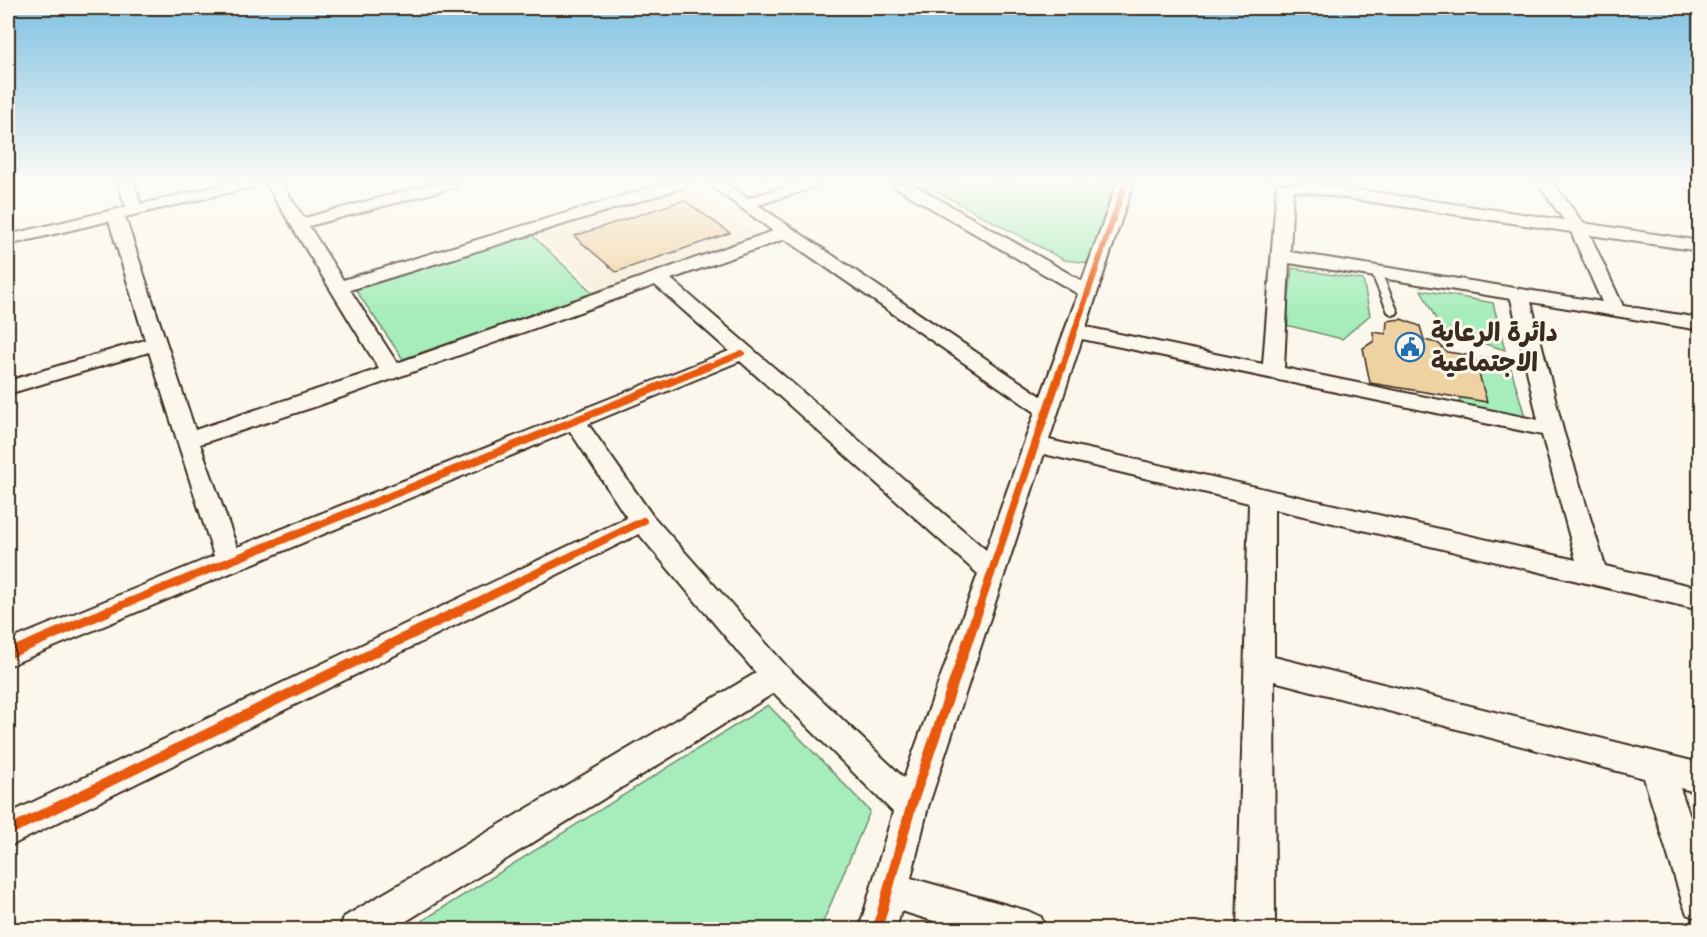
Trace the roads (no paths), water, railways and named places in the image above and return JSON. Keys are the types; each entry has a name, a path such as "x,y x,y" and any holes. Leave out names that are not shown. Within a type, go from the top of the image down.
{"street":[{"path":"8,240 62,228"},
{"path":"130,228 157,343 228,561"},
{"path":"301,228 392,372"},
{"path":"339,287 535,228"},
{"path":"781,228 1047,410"},
{"path":"977,228 1088,292"},
{"path":"877,930 890,890 910,807 1110,228"},
{"path":"1273,371 1283,228"},
{"path":"1578,228 1700,246"},
{"path":"1578,228 1615,310"},
{"path":"187,440 392,372 787,232"},
{"path":"1281,256 1700,324"},
{"path":"658,278 992,571"},
{"path":"1520,295 1552,430 1593,573"},
{"path":"1074,330 1552,430"},
{"path":"8,388 157,343"},
{"path":"8,654 228,561 741,353"},
{"path":"574,421 643,521 776,676 910,807"},
{"path":"1035,444 1700,598"},
{"path":"1256,930 1262,497"},
{"path":"8,831 643,521"},
{"path":"1259,665 1700,778"},
{"path":"357,930 776,676"},
{"path":"1657,767 1700,901"},
{"path":"890,890 1028,930"}],"lane":[{"path":"1376,272 1393,312"}],"place":[{"name":"دائرة الرعاية الاجتماعية","path":"1410,347"}]}
